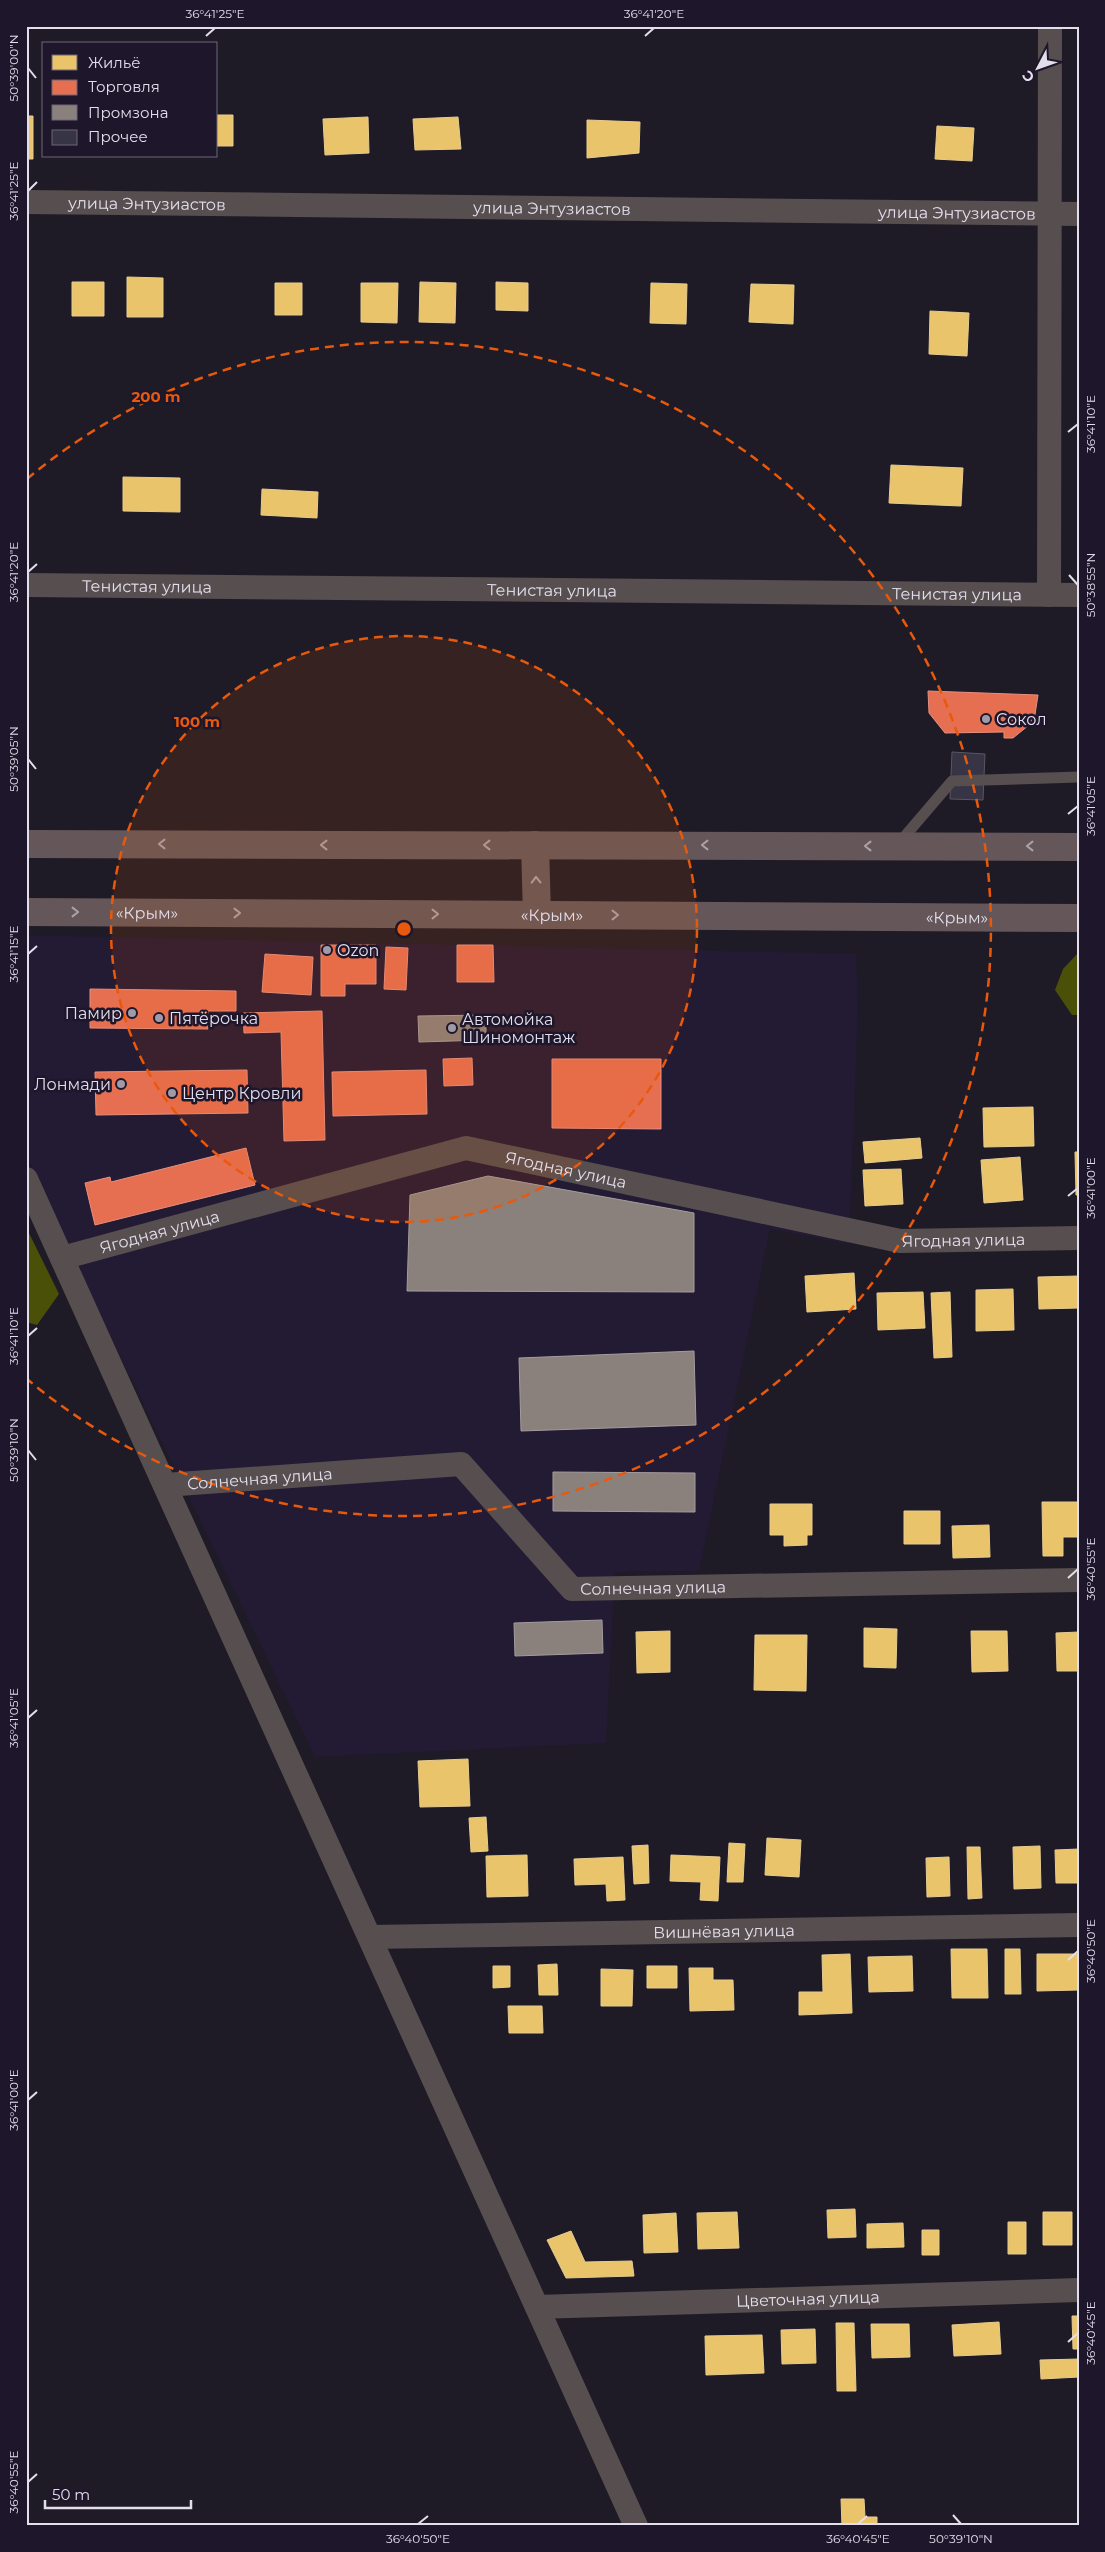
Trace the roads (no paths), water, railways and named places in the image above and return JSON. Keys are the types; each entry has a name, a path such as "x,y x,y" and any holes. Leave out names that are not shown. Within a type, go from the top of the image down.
{"main road":[{"path":"26,844 1079,847"},
{"path":"536,845 537,915"},
{"name":"«Крым»","path":"26,912 1079,918"}],"street":[{"path":"1050,26 1050,595"},
{"name":"улица Энтузиастов","path":"26,202 1079,214"},
{"name":"Тенистая улица","path":"26,585 1079,595"},
{"name":"Ягодная улица","path":"62,1258 466,1148 900,1241 1079,1238"},
{"path":"26,1179 636,2526"},
{"name":"Солнечная улица","path":"165,1485 462,1464 572,1589 1079,1580"},
{"name":"Вишнёвая улица","path":"370,1937 1079,1925"},
{"name":"Цветочная улица","path":"537,2307 1079,2290"}],"lane":[{"path":"898,846 952,781 1079,777"}],"place":[{"name":"Сокол","path":"986,719"},
{"name":"Ozon","path":"327,950"},
{"name":"Памир","path":"132,1013"},
{"name":"Пятёрочка","path":"159,1018"},
{"name":"Автомойка Шиномонтаж","path":"452,1028"},
{"name":"Лонмади","path":"121,1084"},
{"name":"Центр Кровли","path":"172,1093"}]}
